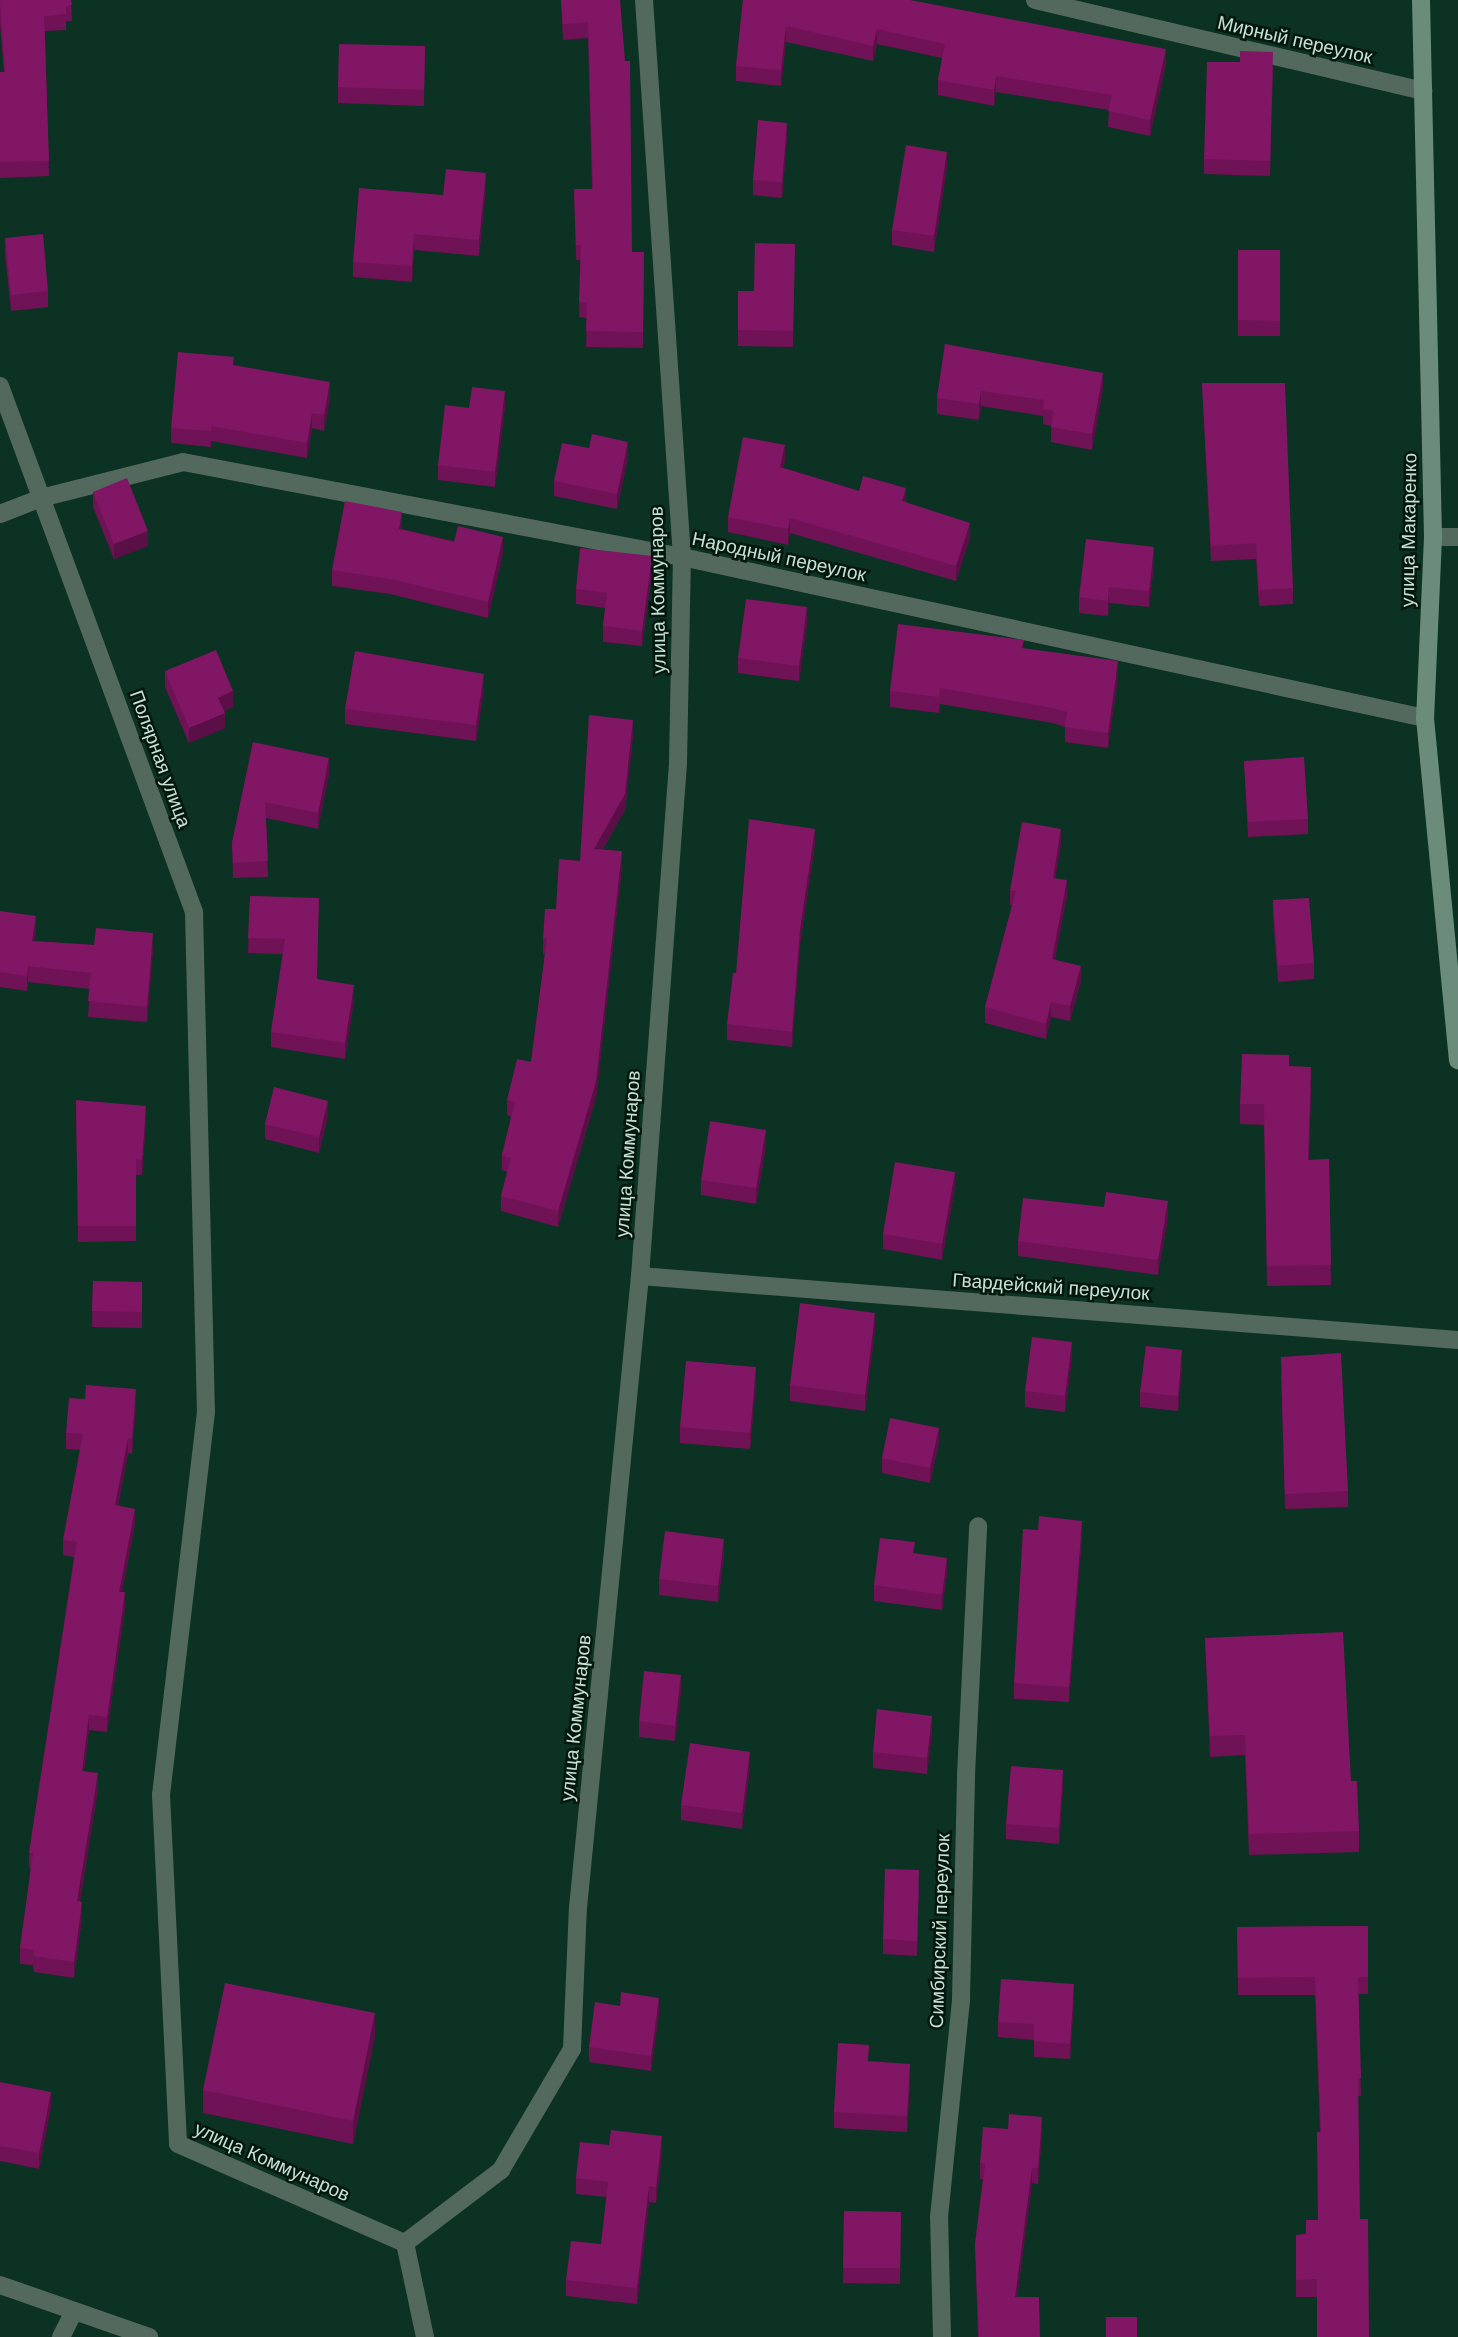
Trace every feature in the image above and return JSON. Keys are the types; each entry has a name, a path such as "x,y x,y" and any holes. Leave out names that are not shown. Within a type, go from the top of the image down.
{"main road":[{"name":"улица Макаренко","path":"1421,0 1433,537 1425,718 1458,1060"}],"street":[{"name":"улица Коммунаров","path":"200,1162 206,1412 161,1795 178,2144 405,2243 501,2170 572,2049 578,1908 640,1276 678,763 682,557 644,0"},
{"name":"Мирный переулок","path":"1035,0 1423,91"},
{"name":"Полярная улица","path":"0,386 194,912 200,1162"},
{"name":"Народный переулок","path":"0,514 41,498 183,462 682,557 1425,718"},
{"path":"1433,537 1458,537"},
{"name":"Гвардейский переулок","path":"640,1276 1458,1340"},
{"name":"Симбирский переулок","path":"942,2337 939,2217 961,1999 966,1774 978,1526"},
{"path":"405,2243 425,2337"},
{"path":"0,2285 149,2337"},
{"path":"61,2337 74,2311"}],"building":[{"path":"0,0 71,0 72,5 66,6 66,14 44,16 49,161 0,162 0,72 5,72"},
{"path":"561,0 620,0 625,61 630,61 632,252 644,252 643,332 586,331 587,302 579,302 581,245 576,245 574,189 593,189 588,22 563,24"},
{"path":"743,0 910,0 1166,49 1150,120 1108,111 1112,95 996,76 994,90 938,80 945,44 877,29 873,46 786,26 781,70 736,66"},
{"path":"339,44 425,46 424,90 338,87"},
{"path":"1240,51 1273,52 1270,161 1204,159 1207,62 1240,62"},
{"path":"758,120 787,123 782,182 753,180"},
{"path":"906,145 947,152 934,236 892,230"},
{"path":"446,169 486,173 479,240 414,234 412,266 353,262 359,188 443,195"},
{"path":"43,234 48,291 11,295 5,238"},
{"path":"755,243 795,244 793,331 738,330 738,291 754,291"},
{"path":"1238,250 1280,250 1280,321 1238,320"},
{"path":"945,344 1103,373 1092,434 1051,427 1054,411 1043,409 1044,400 981,391 979,404 937,398"},
{"path":"178,352 234,357 233,365 330,382 324,415 312,413 307,443 211,426 211,431 171,428"},
{"path":"1202,383 1285,383 1293,588 1259,590 1256,543 1211,546"},
{"path":"472,387 505,391 495,472 438,465 445,405 469,408"},
{"path":"592,434 628,442 617,494 554,481 562,443 589,448"},
{"path":"743,437 785,445 780,467 859,491 863,476 906,488 902,501 970,523 956,566 790,518 788,529 728,517"},
{"path":"127,478 148,531 114,544 93,492"},
{"path":"345,501 402,512 399,529 454,542 458,526 503,537 488,602 390,579 332,570"},
{"path":"1086,539 1154,547 1149,591 1109,587 1108,601 1079,597"},
{"path":"580,548 652,556 642,631 603,626 607,593 576,589"},
{"path":"746,599 807,607 799,666 738,658"},
{"path":"898,624 1024,640 1022,648 1118,661 1108,733 1065,727 1067,712 1053,708 940,688 939,697 890,691"},
{"path":"216,650 233,691 218,698 225,713 189,728 165,671"},
{"path":"355,651 484,674 476,725 345,709"},
{"path":"589,715 633,720 625,794 594,849 622,851 596,1082 558,1211 501,1196 511,1158 502,1155 515,1102 507,1100 517,1059 531,1062 547,938 543,938 545,909 556,909 559,859 580,861"},
{"path":"253,742 329,758 318,813 265,802 268,861 233,863 232,843"},
{"path":"1304,757 1308,819 1248,822 1244,761"},
{"path":"749,819 815,829 800,929 792,1032 727,1024 733,973 736,973"},
{"path":"1022,822 1061,829 1053,878 1067,880 1052,959 1081,966 1070,1006 1051,1002 1046,1024 985,1007 1016,891 1010,890"},
{"path":"250,896 319,898 317,979 354,985 345,1043 271,1032 285,939 248,938"},
{"path":"1309,898 1314,963 1278,966 1273,900"},
{"path":"0,911 36,916 32,941 94,945 96,928 153,933 147,1007 88,1001 91,973 28,966 27,976 0,972"},
{"path":"1242,1054 1289,1055 1289,1066 1311,1067 1308,1160 1329,1159 1331,1265 1267,1266 1264,1104 1240,1104"},
{"path":"274,1087 328,1101 319,1137 265,1124"},
{"path":"76,1100 146,1106 142,1160 136,1159 136,1226 78,1226"},
{"path":"710,1121 766,1130 756,1188 701,1180"},
{"path":"895,1162 955,1172 942,1244 883,1234"},
{"path":"1106,1192 1168,1201 1158,1260 1018,1241 1023,1198 1104,1207"},
{"path":"93,1281 142,1282 142,1312 92,1311"},
{"path":"800,1303 875,1313 865,1395 790,1385"},
{"path":"1032,1337 1072,1342 1065,1396 1025,1391"},
{"path":"1146,1346 1182,1350 1178,1396 1140,1392"},
{"path":"1341,1353 1348,1491 1285,1494 1281,1357"},
{"path":"686,1361 756,1367 750,1433 680,1427"},
{"path":"86,1385 136,1389 132,1438 128,1438 115,1505 135,1509 119,1592 125,1592 107,1717 89,1715 82,1771 98,1773 77,1901 82,1902 74,1962 34,1956 33,1950 20,1948 33,1853 29,1853 77,1542 63,1540 83,1434 66,1433 69,1398 85,1399"},
{"path":"890,1418 939,1428 930,1468 882,1458"},
{"path":"1039,1516 1082,1521 1069,1687 1014,1683 1023,1529 1038,1530"},
{"path":"665,1531 724,1539 718,1586 659,1579"},
{"path":"880,1538 915,1542 913,1553 947,1558 942,1595 874,1585"},
{"path":"1343,1632 1351,1781 1357,1781 1359,1831 1249,1834 1245,1735 1210,1736 1205,1638"},
{"path":"644,1671 681,1675 675,1726 639,1721"},
{"path":"877,1709 932,1716 927,1758 873,1752"},
{"path":"690,1743 750,1752 742,1813 681,1805"},
{"path":"1011,1766 1063,1770 1059,1828 1006,1824"},
{"path":"885,1869 919,1870 917,1941 883,1939"},
{"path":"1368,1926 1368,1977 1358,1977 1361,2078 1358,2078 1360,2219 1368,2219 1369,2337 1317,2337 1317,2279 1296,2280 1296,2235 1306,2234 1306,2220 1318,2220 1317,2132 1321,2132 1315,1977 1238,1978 1237,1927"},
{"path":"1001,1979 1074,1984 1070,2044 1034,2041 1034,2024 998,2022"},
{"path":"225,1983 375,2013 353,2121 203,2090"},
{"path":"621,1992 659,1998 651,2056 589,2047 595,2002 620,2006"},
{"path":"838,2043 869,2045 868,2061 910,2064 907,2116 834,2112"},
{"path":"0,2082 51,2092 39,2153 0,2146"},
{"path":"1009,2114 1042,2117 1038,2168 1032,2168 1015,2297 1039,2297 1040,2337 979,2337 975,2244 985,2164 980,2163 983,2127 1008,2129"},
{"path":"611,2130 662,2136 656,2187 649,2186 637,2288 566,2280 571,2241 601,2244 608,2182 576,2178 580,2142 609,2145"},
{"path":"844,2211 901,2212 900,2268 843,2268"},
{"path":"1106,2317 1137,2317 1137,2337 1106,2337"}]}
